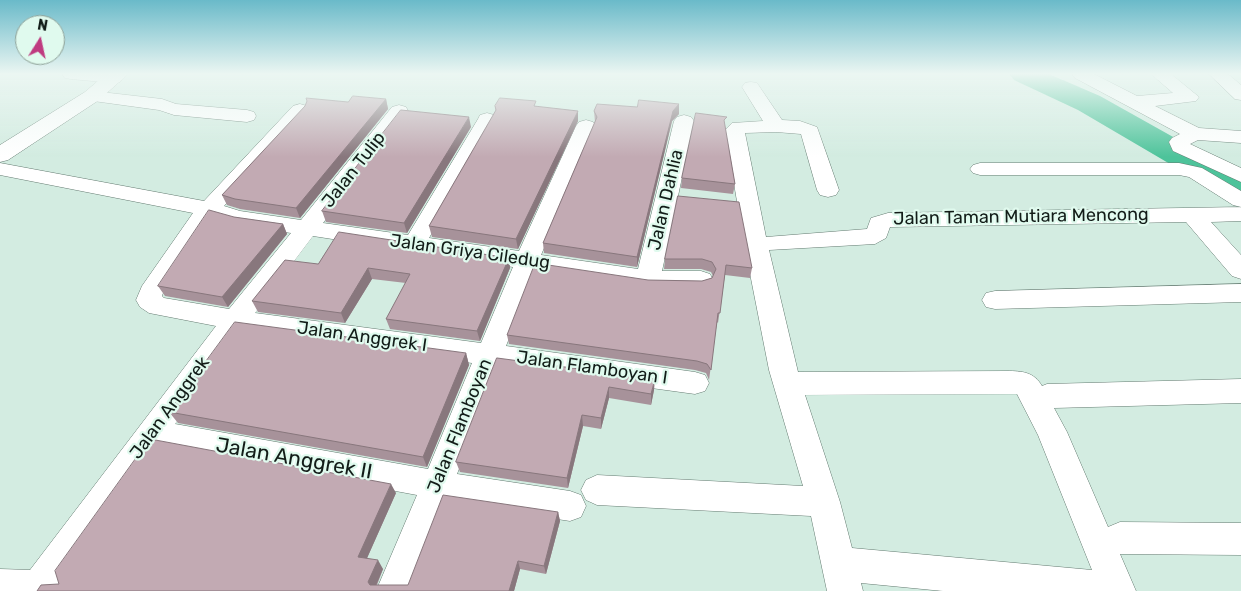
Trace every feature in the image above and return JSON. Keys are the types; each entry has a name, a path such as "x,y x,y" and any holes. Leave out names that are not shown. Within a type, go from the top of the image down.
{"main road":[{"path":"0,144 67,102"},
{"path":"0,155 83,102"}],"street":[{"path":"141,102 162,104 174,109 247,116"},
{"path":"760,102 776,126"},
{"path":"1133,102 1138,102"},
{"path":"1133,102 1195,134 1241,137"},
{"path":"235,320 158,306 149,300 151,292 204,214 300,110"},
{"name":"Jalan Tulip","path":"309,228 399,111"},
{"path":"414,244 487,120"},
{"name":"Jalan Dahlia","path":"648,279 675,196 684,122"},
{"name":"Jalan Flamboyan","path":"394,591 528,260 586,126"},
{"path":"787,384 1007,382 1023,383 1028,386 1052,432 1117,590 842,577 824,502 787,384 767,296 735,130 739,127 800,126 810,131 828,190"},
{"path":"1195,134 1179,142 1180,147 1241,176"},
{"name":"Jalan Griya Ciledug","path":"0,169 204,214"},
{"path":"980,170 1179,169 1195,172 1241,200"},
{"name":"Jalan Griya Ciledug","path":"0,176 204,214 648,279 701,280"},
{"path":"1191,214 1241,270"},
{"name":"Jalan Taman Mutiara Mencong","path":"773,243 875,236 878,233 879,223 888,220 1241,214"},
{"name":"Jalan Anggrek","path":"42,590 152,433 235,320 309,228"},
{"path":"995,300 1241,293"},
{"name":"Jalan Anggrek I","path":"235,320 490,354"},
{"name":"Jalan Flamboyan I","path":"490,354 695,382"},
{"path":"1047,396 1241,391"},
{"name":"Jalan Anggrek II","path":"152,433 415,480 436,486 570,506"},
{"path":"597,490 824,502"},
{"path":"1120,538 1241,538"},
{"path":"0,586 42,590"}],"building":[{"path":"307,102 384,102 296,208 235,199 222,195 305,106"},
{"path":"498,102 536,102 534,106 578,111 516,239 429,226 496,110 495,106"},
{"path":"639,102 679,104 673,111 637,257 543,243 597,117 594,111 597,104 637,107"},
{"path":"401,110 469,117 404,223 322,211"},
{"path":"696,113 727,117 724,120 735,184 682,178"},
{"path":"678,196 739,202 752,268 726,265 711,370 707,364 697,361 507,335 535,263 648,280 702,281 712,278 716,269 712,262 702,259 665,259"},
{"path":"209,210 234,217 283,224 222,297 158,286"},
{"path":"339,232 509,258 477,331 386,319 410,274 368,268 341,313 252,301 285,260 318,264"},
{"path":"235,322 466,353 423,457 169,412"},
{"path":"497,358 655,379 651,394 609,387 601,418 582,415 567,478 456,462"},
{"path":"150,439 391,484 358,557 378,560 368,582 370,585 408,585 443,495 558,512 544,566 518,561 509,591 37,591 41,585 59,584 55,571"}],"waterway":[{"path":"1086,102 1241,190"}]}
